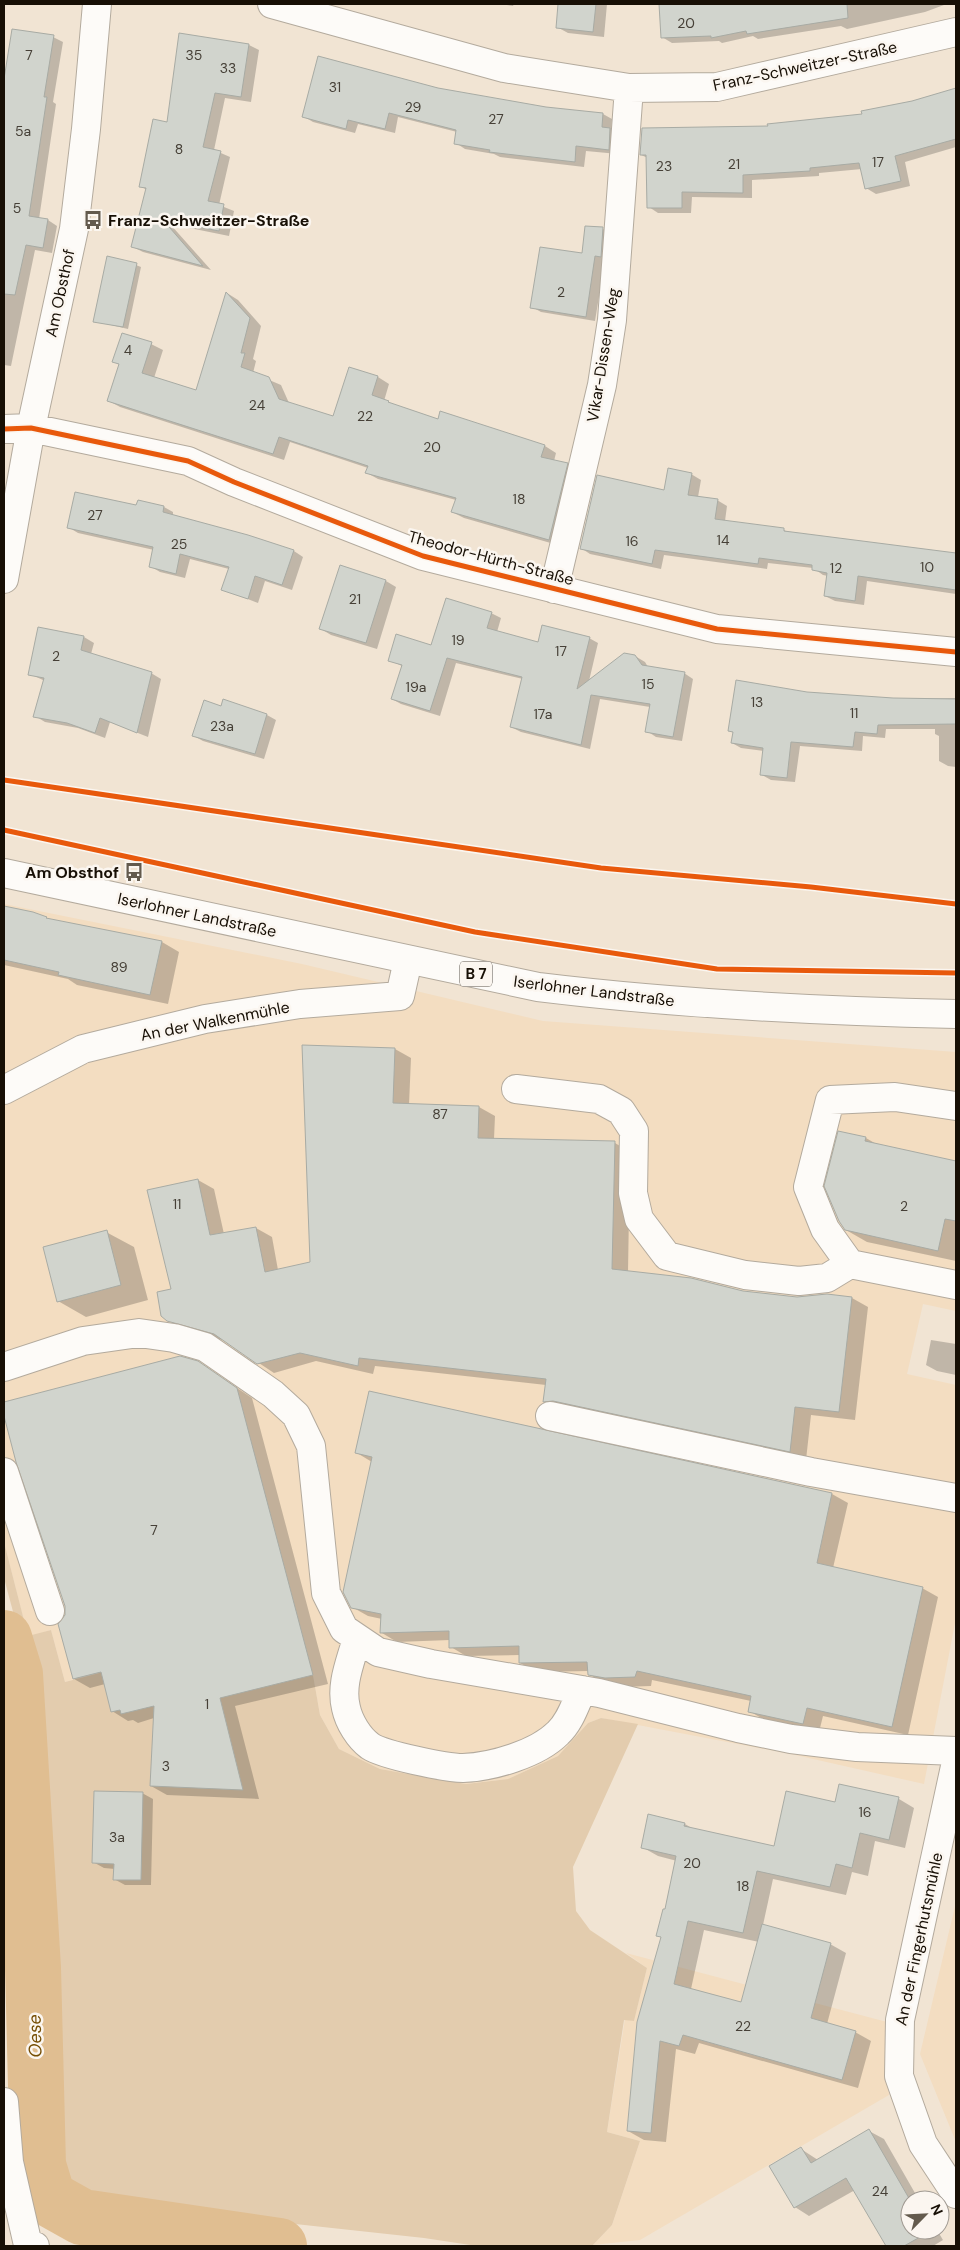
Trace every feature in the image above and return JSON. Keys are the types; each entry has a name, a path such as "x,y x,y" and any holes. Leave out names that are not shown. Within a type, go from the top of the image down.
{"street":[{"name":"Am Obsthof","path":"4,579 31,428 74,229 86,129 97,4"},
{"name":"Franz-Schweitzer-Straße","path":"272,4 504,68 629,88 717,87 956,32"},
{"name":"Vikar-Dissen-Weg","path":"554,589 602,385 612,320 629,88"},
{"name":"Theodor-Hürth-Straße","path":"4,429 31,428 188,461 234,482 423,556 717,629 956,652"},
{"name":"Iserlohner Landstraße","path":"4,873 538,987 626,998 853,1011 956,1014"},
{"name":"An der Walkenmühle","path":"4,1090 83,1048 205,1019 300,1004 400,996 408,960"},
{"path":"516,1089 599,1099 621,1111 634,1131 633,1193 639,1219 667,1256 745,1275 799,1281 827,1278 850,1264 956,1285"},
{"path":"850,1264 825,1229 808,1187 830,1100 895,1096 956,1106"},
{"path":"4,1367 83,1342 139,1333 174,1338 205,1347 273,1394 296,1415 311,1446 326,1593 344,1629 378,1652 431,1664 582,1690 791,1739 857,1747 956,1752"},
{"path":"550,1416 811,1472 956,1498"},
{"path":"4,1472 50,1611"},
{"path":"357,1638 343,1687 346,1709 354,1728 371,1746 401,1756 461,1768 494,1764 536,1748 558,1734 571,1716 582,1690"},
{"name":"An der Fingerhutsmühle","path":"956,1762 900,2020 899,2076 923,2144 956,2194"},
{"path":"4,2102 9,2162 24,2239"}],"shaded area":[{"path":"4,904 302,964 543,1021 956,1052 956,1311 923,1304 907,1374 956,1385 956,1618 924,1784 791,1754 601,1718 588,1723 558,1756 508,1779 466,1784 380,1769 339,1749 320,1715 313,1675 220,1698 205,1645 65,1682 51,1630 28,1637 4,1542"},
{"path":"4,1542 28,1636 51,1630 65,1682 206,1645 220,1697 313,1675 320,1715 339,1749 380,1769 466,1784 508,1779 558,1756 588,1723 601,1718 638,1724 573,1867 576,1911 590,1930 647,1968 634,2021 624,2020 607,2132 640,2141 612,2225 592,2246 477,2246 424,2238 286,2223 81,2195 71,2193 65,2187 46,2095 48,1917 40,1762 23,1649 4,1578"},
{"path":"4,1766 9,1890 4,1891"},
{"path":"956,1902 956,2142 920,2054"},
{"path":"626,1953 887,2022 885,2039 889,2095 640,2240 593,2245 612,2225 640,2141 607,2132 625,2019 634,2021 647,1968"}],"building":[{"path":"558,4 596,4 593,32 556,28"},
{"path":"659,4 847,4 848,18 747,34 746,31 711,38 711,36 661,38"},
{"path":"12,29 54,35 44,97 47,97 29,216 48,219 43,248 26,245 15,295 4,294 4,79"},
{"path":"179,33 249,44 241,97 215,93 203,147 221,151 208,201 224,204 219,231 163,220 203,266 131,247 146,188 139,187 153,119 167,122"},
{"path":"318,56 438,88 546,107 603,113 602,127 610,128 609,150 576,146 575,162 489,152 490,150 454,144 456,130 389,113 385,129 348,120 346,129 302,117"},
{"path":"956,88 956,139 895,156 901,181 865,189 859,163 810,168 810,171 743,175 743,193 682,192 682,208 647,208 646,155 640,155 642,128 768,126 767,124 862,114 861,111 912,101"},
{"path":"585,226 603,227 601,257 595,256 586,317 530,308 540,247 582,253"},
{"path":"107,256 137,263 123,327 93,322"},
{"path":"226,292 250,318 241,353 245,353 241,367 269,377 279,399 333,416 349,367 378,376 372,395 388,402 438,419 440,411 545,445 541,457 568,463 549,540 451,512 456,498 365,473 368,466 279,437 273,454 107,401 119,364 112,362 122,333 152,342 142,373 196,390"},
{"path":"668,468 692,473 688,495 718,499 715,519 784,528 784,531 956,553 956,590 858,576 855,601 824,596 827,573 812,570 812,565 759,558 758,564 655,550 652,564 580,549 597,475 664,490"},
{"path":"75,492 136,505 138,500 164,506 163,512 248,535 294,550 282,585 255,576 248,599 221,590 229,567 180,554 176,574 149,567 153,547 67,528"},
{"path":"340,565 386,580 366,643 319,629"},
{"path":"446,598 492,612 487,628 538,642 542,625 590,637 577,689 624,653 635,655 642,665 685,672 673,737 645,732 650,704 591,695 581,745 510,727 522,677 447,658 430,711 391,699 402,665 388,661 396,634 431,645"},
{"path":"38,627 84,636 81,650 152,672 137,733 100,718 95,733 67,723 33,717 44,678 28,675"},
{"path":"736,680 807,692 893,698 956,699 956,724 878,725 877,734 855,732 853,747 791,742 787,778 760,775 763,748 731,743 733,732 728,731"},
{"path":"223,699 267,714 255,754 192,736 204,700 221,706"},
{"path":"4,906 33,912 46,918 162,941 150,995 58,975 59,972 4,960"},
{"path":"302,1045 395,1048 393,1103 479,1106 478,1138 615,1141 612,1269 691,1278 743,1291 797,1297 827,1294 852,1297 839,1412 795,1407 790,1452 553,1401 543,1402 546,1379 359,1358 358,1366 300,1353 257,1364 214,1334 167,1321 161,1316 157,1292 171,1289 147,1190 198,1179 210,1235 256,1227 265,1272 310,1262"},
{"path":"838,1131 866,1137 865,1141 956,1161 956,1221 945,1219 938,1251 845,1230 839,1221 824,1186"},
{"path":"107,1230 121,1285 57,1302 43,1247"},
{"path":"180,1356 198,1361 237,1388 313,1675 220,1698 243,1790 150,1786 154,1706 121,1714 120,1710 111,1712 101,1672 73,1679 58,1624 65,1615 65,1606 16,1462 4,1416 4,1402"},
{"path":"369,1391 832,1493 817,1563 923,1587 892,1727 807,1708 803,1724 748,1712 751,1696 637,1671 635,1677 605,1678 588,1675 587,1662 519,1663 519,1646 449,1648 449,1631 380,1633 381,1614 351,1608 343,1592 372,1457 355,1453"},
{"path":"839,1784 899,1797 889,1840 860,1833 852,1868 836,1864 830,1887 757,1871 743,1933 688,1921 674,1984 741,2002 762,1924 831,1943 811,2018 856,2031 842,2080 683,2035 679,2046 660,2041 651,2133 627,2131 637,2022 661,1937 656,1936 663,1909 665,1909 676,1856 641,1848 648,1814 685,1823 684,1826 774,1846 786,1791 835,1802"},
{"path":"94,1791 143,1792 141,1880 113,1880 114,1864 92,1863"},
{"path":"869,2129 904,2190 900,2190 900,2240 915,2240 904,2246 886,2246 846,2178 794,2208 769,2166 801,2147 811,2163"}],"waterway":[{"name":"Oese","path":"4,1638 15,1674 33,1968 38,2165 48,2198 82,2217 279,2246"}],"cycle path":[{"path":"4,429 31,428 188,461 234,482 423,556 717,629 956,652"},
{"path":"4,780 601,868 811,887 956,904"},
{"path":"4,830 475,932 717,969 956,973"}],"place":[{"name":"Franz-Schweitzer-Straße","path":"93,220"},
{"name":"Am Obsthof","path":"134,872"}]}
